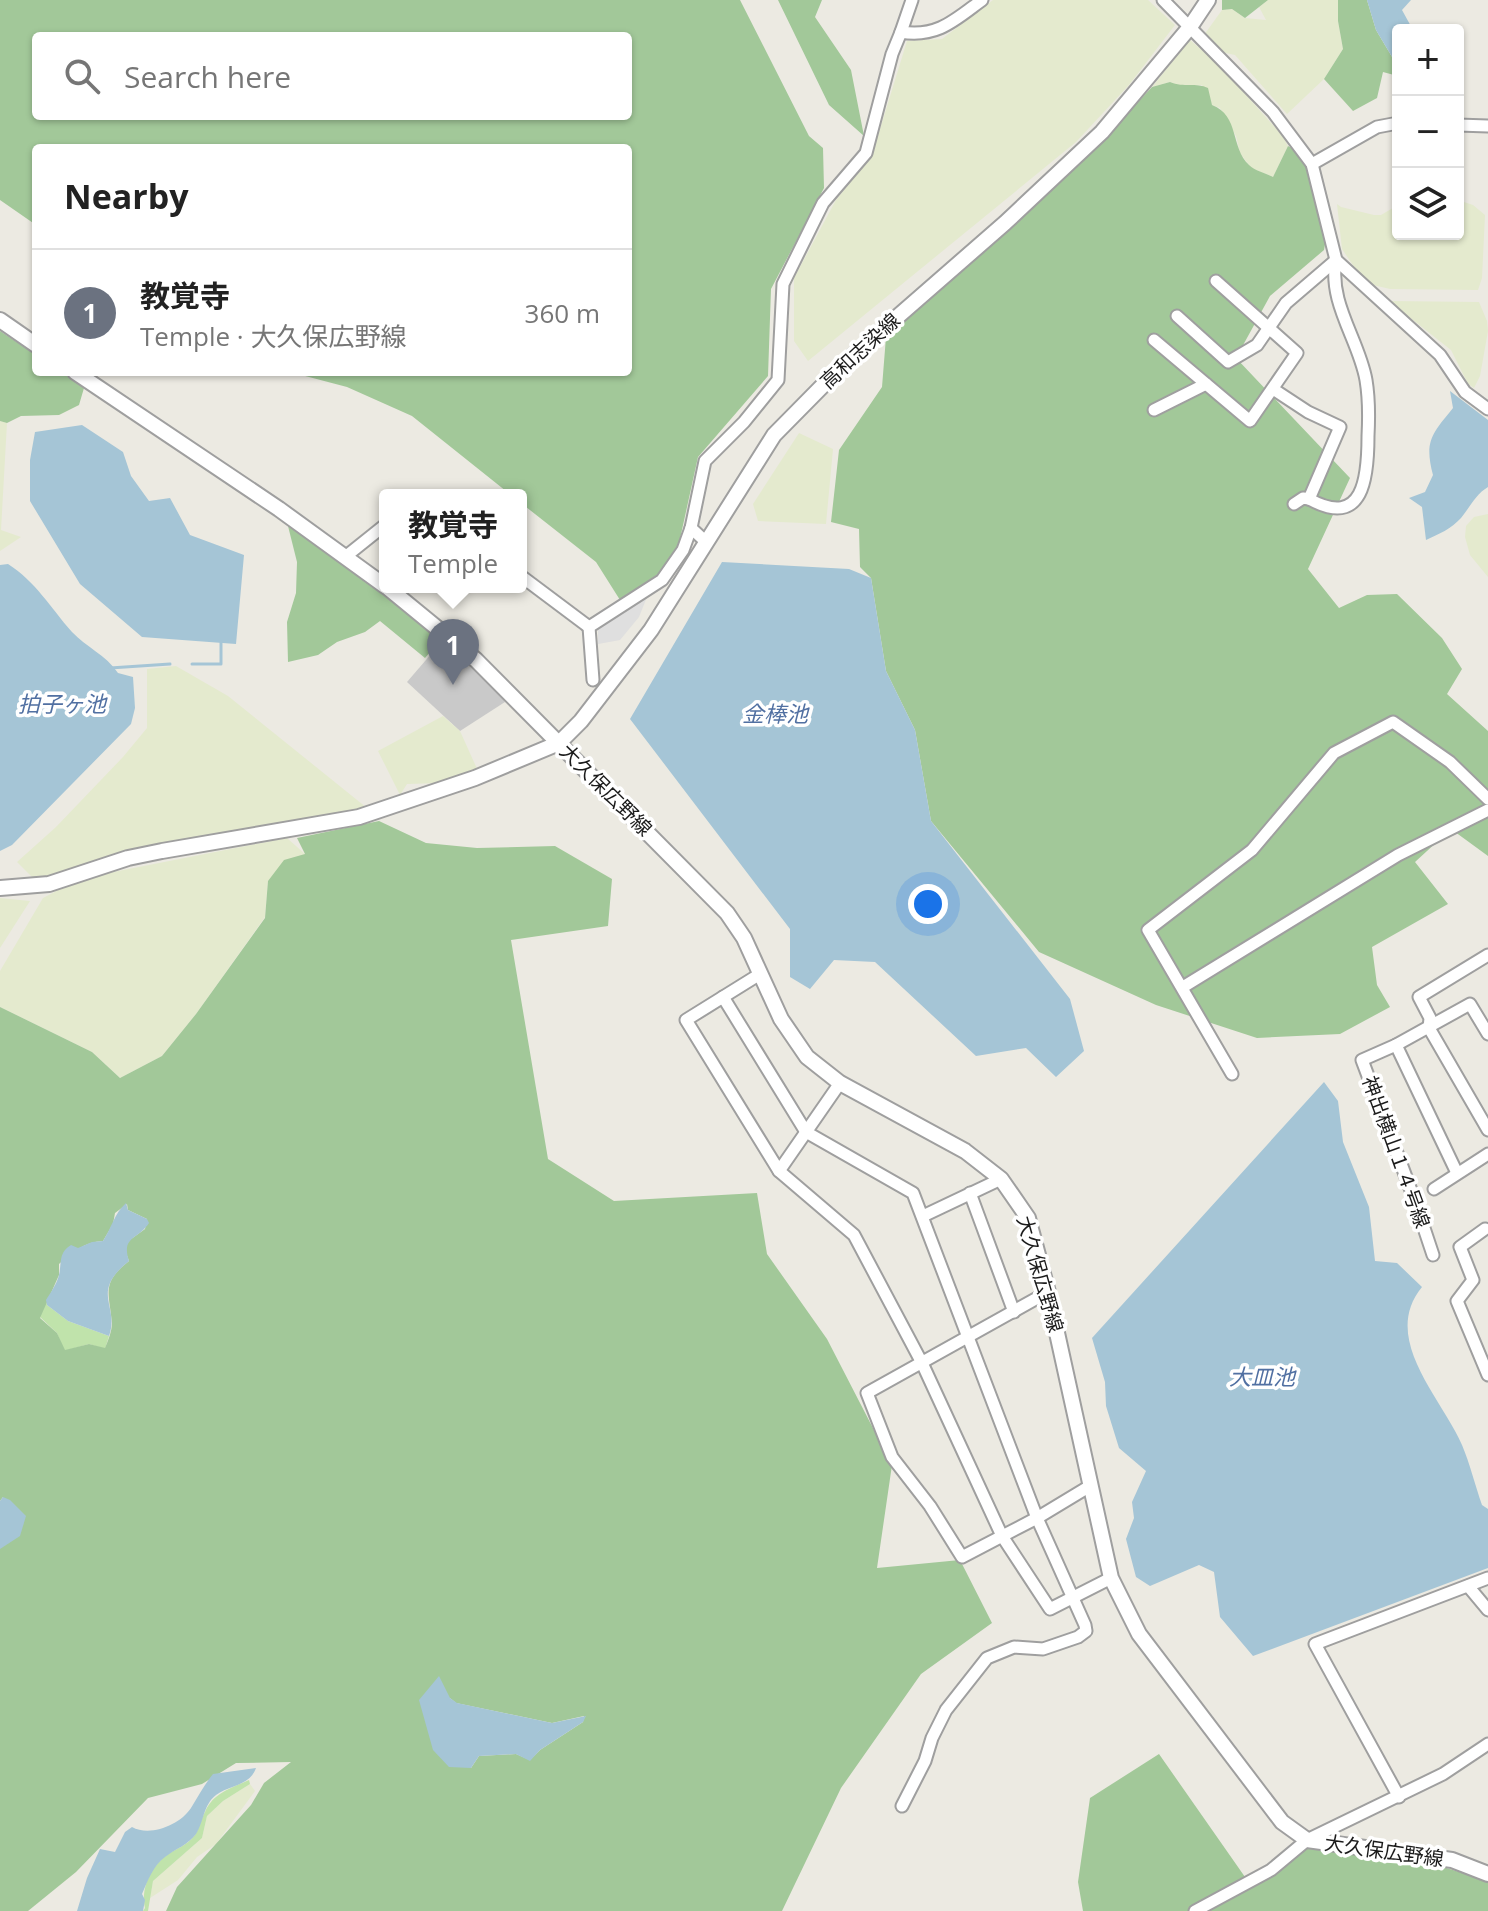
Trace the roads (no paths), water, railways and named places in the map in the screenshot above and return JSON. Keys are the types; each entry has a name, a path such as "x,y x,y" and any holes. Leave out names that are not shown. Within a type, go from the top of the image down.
{"street":[{"path":"589,627 662,580 683,550 691,528 705,461 744,422 778,380 783,284 823,203 866,153 892,54 912,0"},
{"path":"901,32 912,34 944,29 982,0"},
{"path":"1163,0 1273,112 1312,164 1336,260 1334,271 1342,317 1362,362 1366,382 1368,467 1361,493 1354,502 1342,508 1328,509 1303,498 1294,504"},
{"name":"高和志染線","path":"559,743 581,721 651,630 774,435 859,351 1005,223 1102,132 1190,27 1208,0"},
{"path":"1312,164 1377,127 1392,124"},
{"path":"1464,125 1488,126"},
{"path":"1177,316 1228,362 1257,345 1286,303 1336,260"},
{"path":"1336,260 1431,346 1465,392 1488,409"},
{"path":"1154,340 1250,421 1297,353 1216,281"},
{"path":"0,320 32,342"},
{"name":"大久保広野線","path":"81,376 379,581"},
{"path":"1154,410 1206,384"},
{"path":"1273,389 1308,412 1340,427 1309,499"},
{"path":"691,528 705,541"},
{"path":"345,557 379,530"},
{"path":"527,580 589,627 593,680"},
{"name":"大久保広野線","path":"395,593 476,660 727,913 744,938 781,1019 807,1057 840,1083 965,1151 1001,1179 1028,1218 1048,1292 1111,1578 1139,1634 1282,1822 1307,1840 1452,1860 1488,1874"},
{"path":"1232,1074 1148,930 1252,850 1334,753 1393,722 1450,762 1488,799"},
{"path":"0,888 49,884 128,858 359,817 475,778 559,743"},
{"path":"1183,987 1398,855 1488,810"},
{"path":"1486,1123 1429,1028 1430,1018 1419,997 1488,955"},
{"path":"760,974 686,1020 779,1171 854,1235 922,1363 1002,1536 1050,1609 1111,1578"},
{"path":"723,997 806,1132 913,1193 1037,1518 1086,1631 1078,1637 1043,1649 1014,1647 987,1658 946,1710 902,1806"},
{"name":"神出横山１４号線","path":"1433,1255 1362,1060 1429,1028 1470,1004 1488,1034"},
{"path":"1396,1045 1457,1173"},
{"path":"779,1171 840,1083"},
{"name":"神出横山１４号線","path":"1434,1189 1488,1154"},
{"path":"923,1216 1001,1179"},
{"path":"970,1193 1014,1312"},
{"path":"1487,1230 1460,1247 1473,1280 1457,1301 1488,1375"},
{"path":"1048,1292 867,1393 892,1457 930,1506 962,1557 1090,1486"},
{"path":"1399,1797 1315,1644 1488,1578"},
{"path":"1468,1586 1488,1610"},
{"path":"1195,1911 1271,1870 1307,1840 1443,1774 1488,1744"}],"water":[{"path":"1367,0 1411,0 1402,10 1410,24 1392,24 1392,57 1376,30"},
{"path":"1450,391 1488,420 1488,487 1457,522 1426,540 1422,507 1409,498 1425,492 1433,475 1430,446 1435,432 1453,408"},
{"path":"82,425 123,452 131,476 149,501 170,498 190,535 244,555 236,644 142,637 80,584 30,501 30,460 35,432"},
{"name":"金棒池","path":"722,562 849,569 871,578 886,671 915,730 931,821 1070,999 1084,1051 1056,1077 1026,1048 976,1056 875,962 834,960 810,989 790,977 790,929 630,719"},
{"name":"拍子ヶ池","path":"8,564 35,587 72,632 118,673 133,677 135,708 131,724 12,845 0,851 0,565"},
{"name":"大皿池","path":"1324,1082 1338,1101 1343,1142 1369,1207 1375,1261 1397,1263 1422,1287 1411,1306 1408,1326 1411,1347 1418,1367 1462,1445 1482,1505 1488,1509 1488,1568 1253,1656 1220,1617 1214,1572 1199,1565 1150,1586 1136,1577 1126,1539 1134,1518 1132,1502 1146,1471 1119,1448 1106,1406 1105,1382 1092,1338"},
{"path":"126,1203 128,1210 149,1223 129,1242 129,1261 111,1282 108,1291 111,1316 109,1336 68,1321 47,1305 46,1300 58,1278 64,1251 71,1245 78,1248 103,1241"},
{"path":"3,1497 26,1516 20,1536 0,1549 0,1501"},
{"path":"439,1676 450,1698 457,1703 552,1723 586,1716 583,1722 540,1750 530,1761 516,1754 479,1756 471,1768 449,1767 433,1750 419,1700"},
{"path":"256,1768 249,1778 212,1799 196,1834 157,1865 142,1894 145,1900 143,1911 77,1911 100,1849 115,1852 125,1832 132,1827 156,1830 180,1820 213,1774"}],"waterway":[{"path":"192,664 221,664 221,642"},
{"path":"110,668 170,664"}],"place":[{"name":"教覚寺","path":"453,685"}]}
